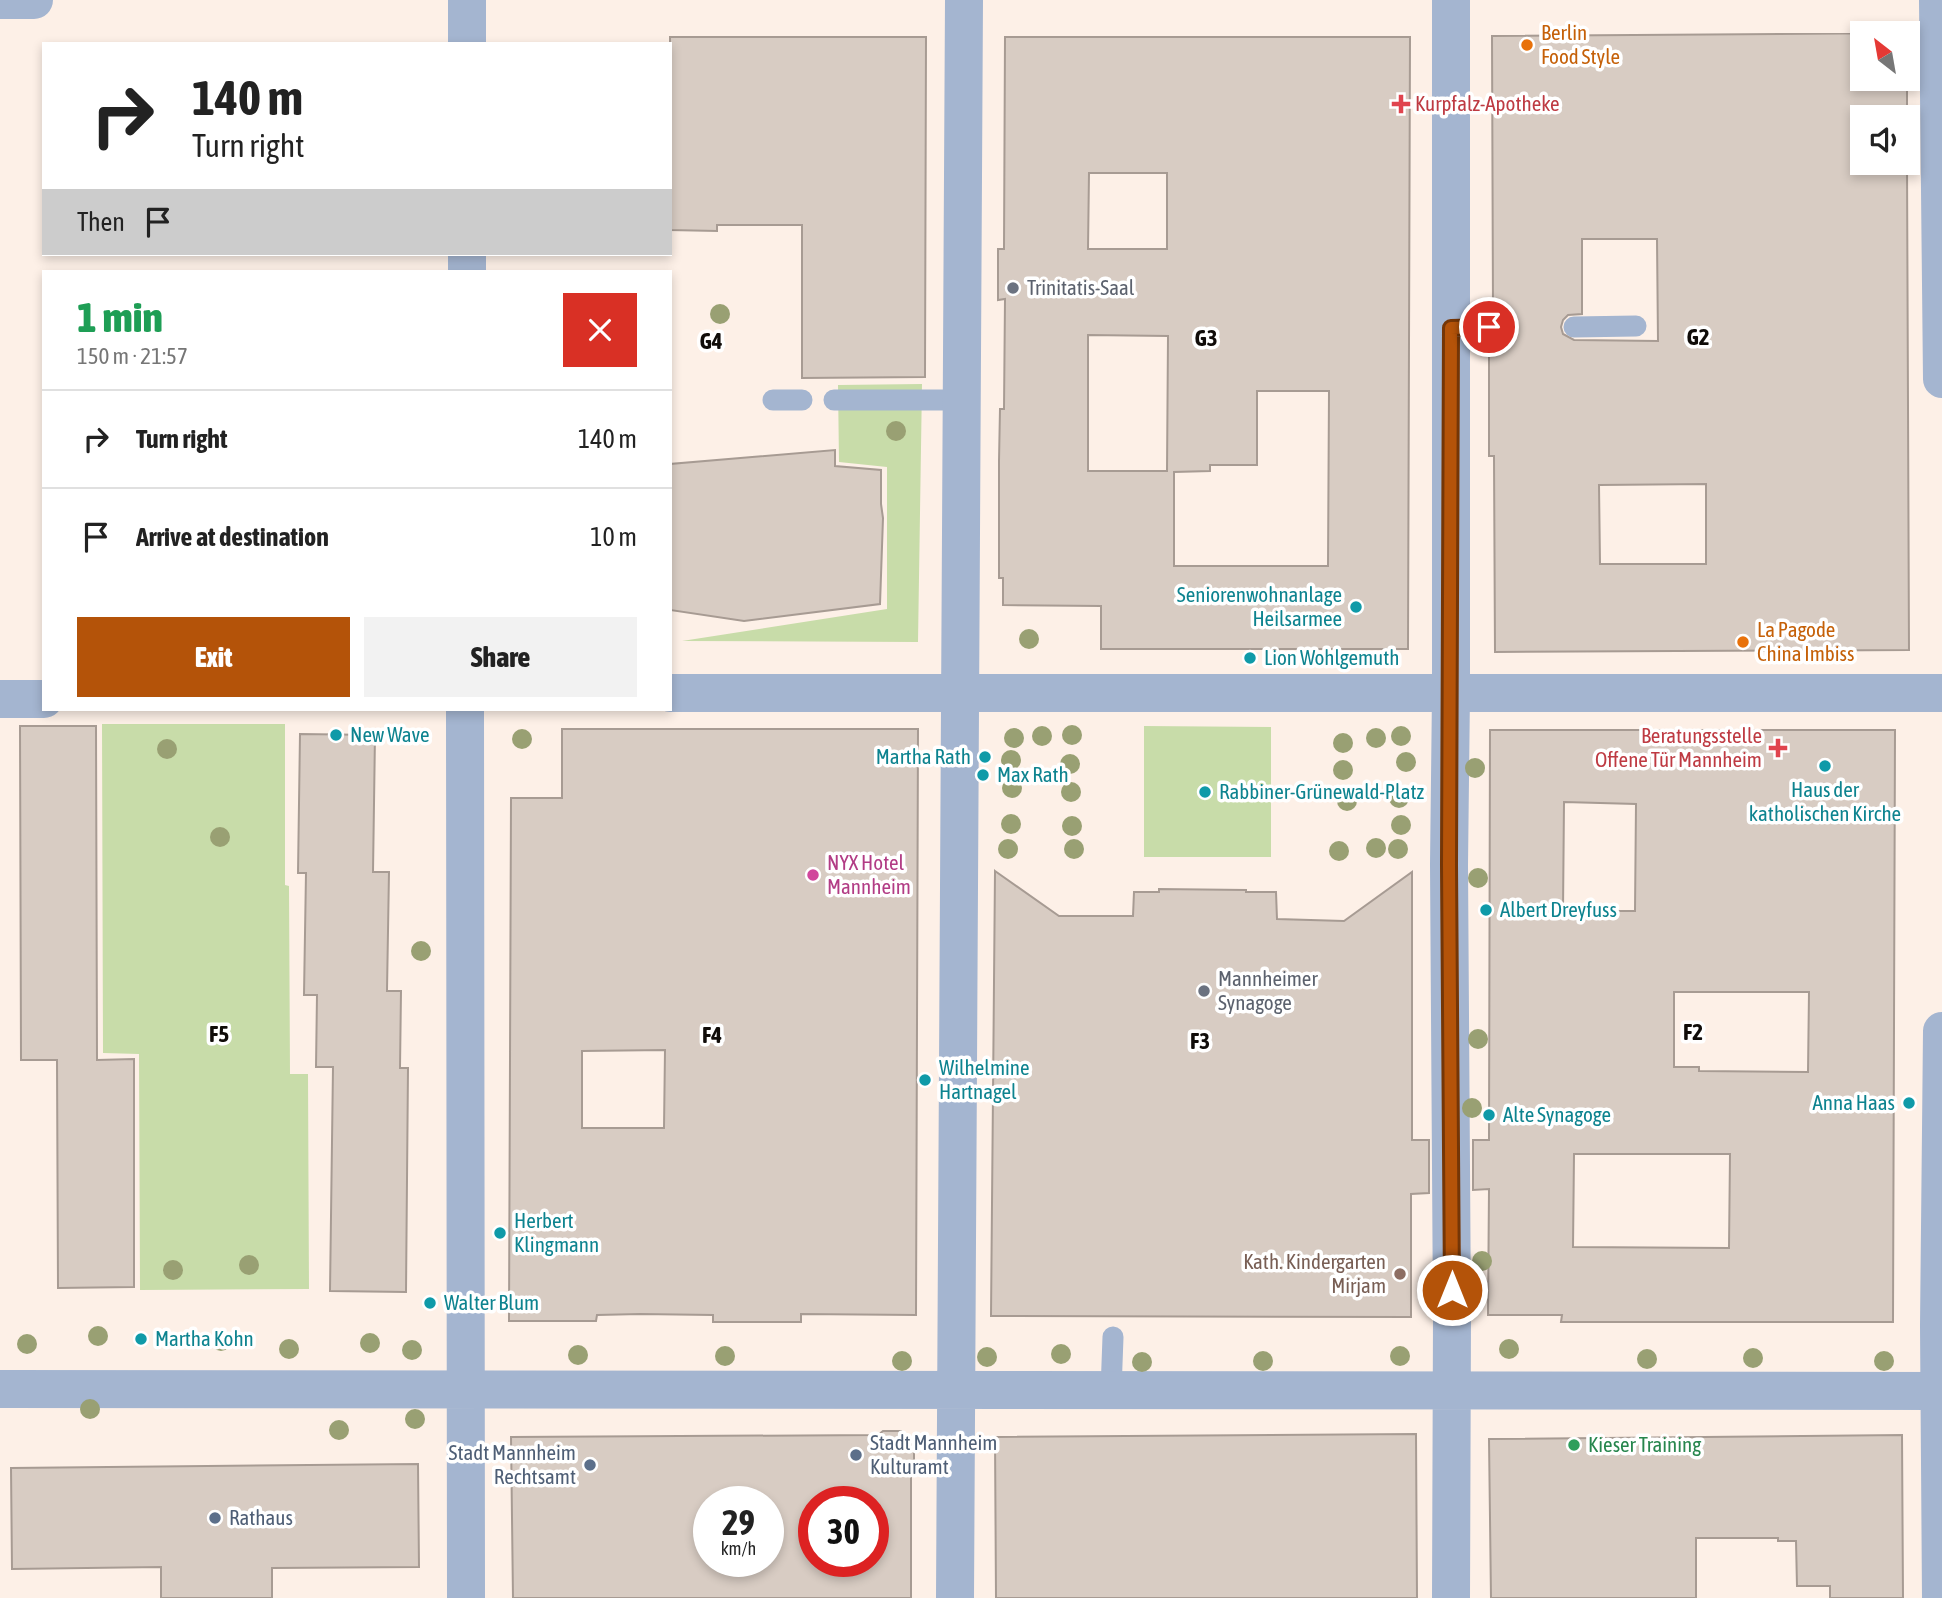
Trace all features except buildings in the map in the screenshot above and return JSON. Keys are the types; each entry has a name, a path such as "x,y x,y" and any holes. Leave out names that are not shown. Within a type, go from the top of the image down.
{"street":[{"path":"0,0 34,0"},
{"path":"467,0 467,42"},
{"path":"955,1598 964,0"},
{"path":"1451,0 1451,1598"},
{"path":"1938,0 1942,379"},
{"path":"672,693 1942,693"},
{"path":"0,699 42,699"},
{"path":"466,711 466,1598"},
{"path":"1941,1598 1942,1031"},
{"path":"0,1389 1941,1391"}],"lane":[{"path":"1574,327 1636,326"},
{"path":"1451,328 1489,327"},
{"path":"773,400 802,400"},
{"path":"834,400 961,400"},
{"path":"1111,1391 1113,1337"}],"green space":[{"path":"922,384 918,642 682,641 887,609 887,467 839,462 838,385"},
{"path":"102,724 285,724 285,885 289,886 290,1074 308,1074 309,1289 140,1290 139,1054 103,1053"},
{"path":"1144,726 1271,727 1271,857 1144,857"}],"place":[{"name":"Berlin Food Style","path":"1527,45"},
{"name":"Kurpfalz-Apotheke","path":"1401,104"},
{"name":"Trinitatis-Saal","path":"1013,288"},
{"name":"Seniorenwohnanlage Heilsarmee","path":"1356,607"},
{"name":"La Pagode China Imbiss","path":"1743,642"},
{"name":"Lion Wohlgemuth","path":"1250,658"},
{"name":"New Wave","path":"336,735"},
{"name":"Beratungsstelle Offene Tür Mannheim","path":"1778,748"},
{"name":"Martha Rath","path":"985,757"},
{"name":"Haus der katholischen Kirche","path":"1825,766"},
{"name":"Max Rath","path":"983,775"},
{"name":"Rabbiner-Grünewald-Platz","path":"1205,792"},
{"name":"NYX Hotel Mannheim","path":"813,875"},
{"name":"Albert Dreyfuss","path":"1486,910"},
{"name":"Mannheimer Synagoge","path":"1204,991"},
{"name":"Wilhelmine Hartnagel","path":"925,1080"},
{"name":"Anna Haas","path":"1909,1103"},
{"name":"Alte Synagoge","path":"1489,1115"},
{"name":"Herbert Klingmann","path":"500,1233"},
{"name":"Kath. Kindergarten Mirjam","path":"1400,1274"},
{"name":"Walter Blum","path":"430,1303"},
{"name":"Martha Kohn","path":"141,1339"},
{"name":"Kieser Training","path":"1574,1445"},
{"name":"Stadt Mannheim Kulturamt","path":"856,1455"},
{"name":"Stadt Mannheim Rechtsamt","path":"590,1465"},
{"name":"Rathaus","path":"215,1518"}],"district":[{"name":"G2","path":"1698,337"},
{"name":"G3","path":"1206,338"},
{"name":"G4","path":"711,341"},
{"name":"F2","path":"1693,1032"},
{"name":"F5","path":"219,1034"},
{"name":"F4","path":"712,1035"},
{"name":"F3","path":"1200,1041"}],"route":[{"path":"1452,1290 1449,865 1451,328 1489,327"}]}
